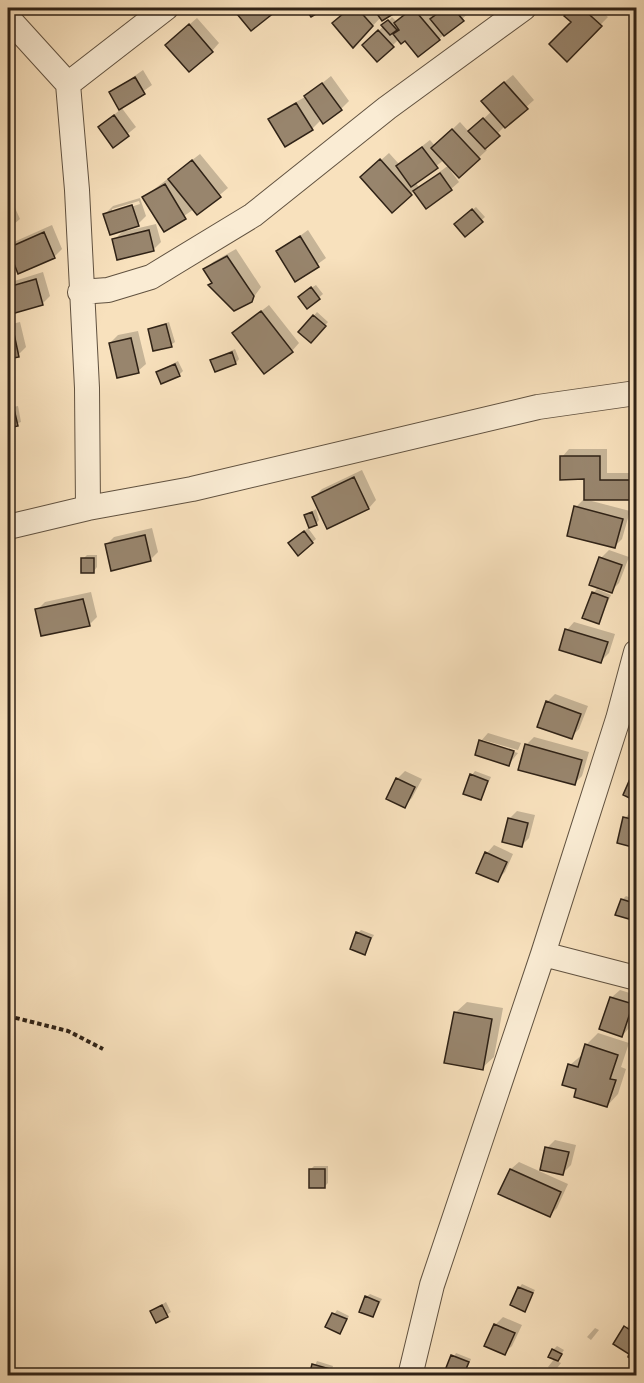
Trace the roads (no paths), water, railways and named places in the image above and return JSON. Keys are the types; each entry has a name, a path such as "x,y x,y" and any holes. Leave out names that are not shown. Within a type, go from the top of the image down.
{"street":[{"path":"68,84 166,8"},
{"path":"81,292 108,290 151,277 253,214 387,108 524,8"},
{"path":"8,18 68,84 77,190 87,388 88,508"},
{"path":"8,527 88,508 192,489 538,408 636,393"},
{"path":"410,1376 432,1285 543,954 618,719 636,652"},
{"path":"543,954 636,978"}]}
